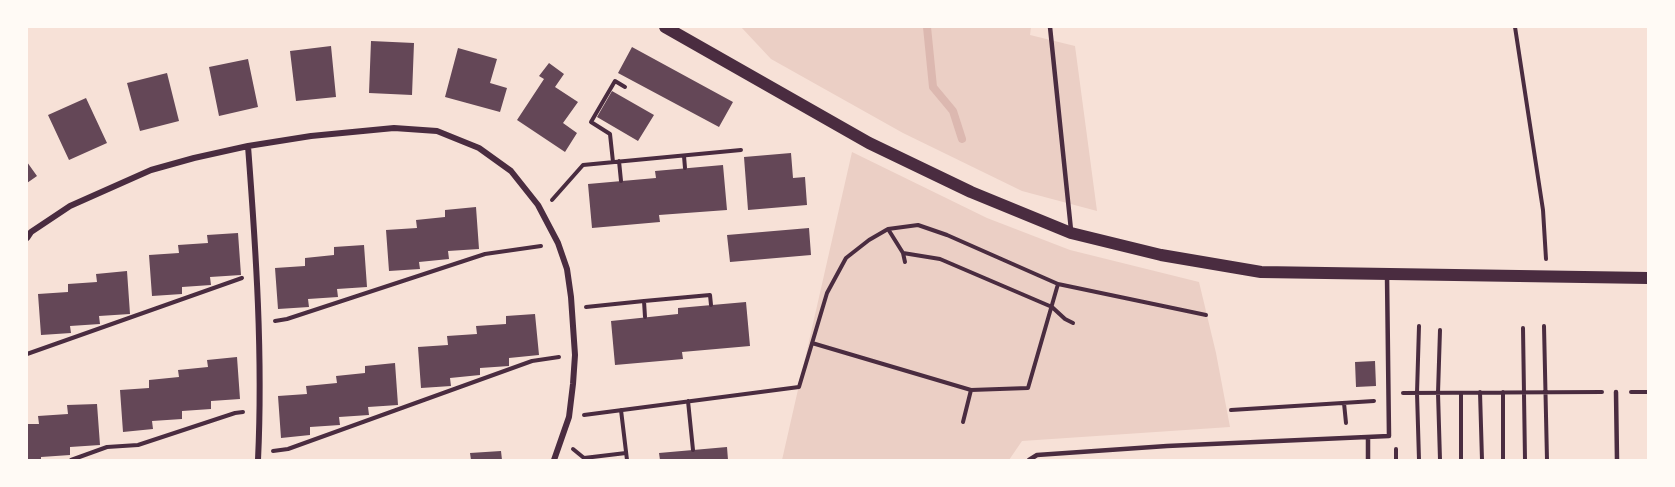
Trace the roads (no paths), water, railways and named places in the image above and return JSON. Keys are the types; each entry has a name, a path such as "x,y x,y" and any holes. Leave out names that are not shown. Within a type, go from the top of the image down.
{"main road":[{"path":"665,27 869,143 971,192 1071,233 1161,255 1261,272 1648,278"}],"street":[{"path":"27,238 31,232 70,206 151,170 248,146 310,136 394,128 437,131 479,148 511,171 538,205 558,243 567,269 575,354 573,384 569,417 554,460"},
{"path":"248,146 260,323 259,457"}],"lane":[{"path":"1050,27 1071,233"},
{"path":"1029,460 1037,455 1167,446 1389,436 1386,273"},
{"path":"1616,392 1617,460"},
{"path":"1368,437 1368,460"}],"waterway":[{"path":"927,27 933,87 953,111 962,139"}]}
